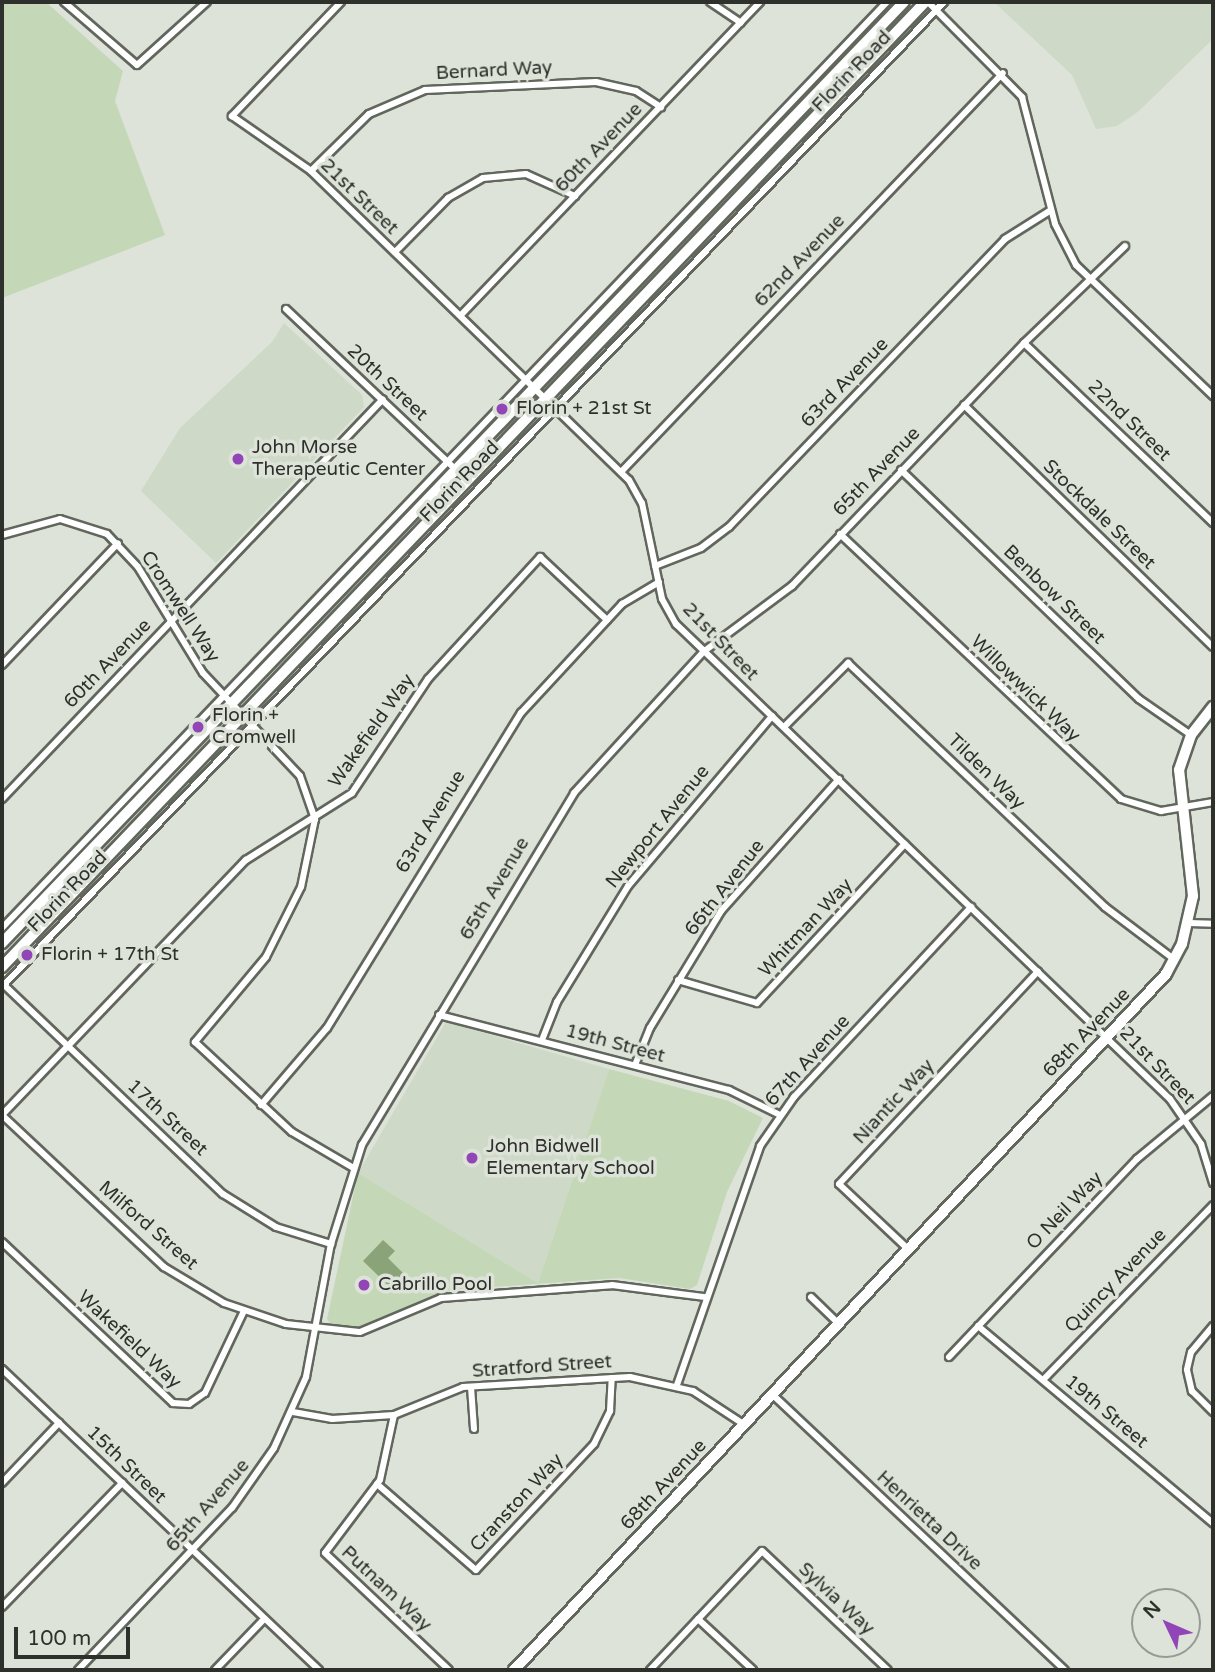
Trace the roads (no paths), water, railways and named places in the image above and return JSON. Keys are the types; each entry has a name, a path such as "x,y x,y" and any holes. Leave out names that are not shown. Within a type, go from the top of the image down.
{"main road":[{"name":"Florin Road","path":"2,943 228,699 451,465 904,2"},
{"name":"Florin Road","path":"2,967 926,2"}],"street":[{"path":"64,2 137,65 205,3"},
{"name":"21st Street","path":"341,2 232,116 310,172 531,382 621,472 642,503 668,613 703,652 1107,1037 1186,1119 1213,1183"},
{"path":"710,2 741,23"},
{"name":"60th Avenue","path":"461,315 760,2"},
{"name":"Florin Road","path":"531,382 887,2"},
{"path":"926,2 1003,73 1035,127 1051,210 1067,251 1213,396"},
{"name":"Florin Road","path":"3,985 944,2"},
{"name":"62nd Avenue","path":"621,472 1003,73"},
{"name":"Bernard Way","path":"310,172 369,114 425,90 596,82 636,92 660,107"},
{"path":"395,252 448,198 483,178 526,174 575,196"},
{"name":"63rd Avenue","path":"655,566 701,548 729,527 1005,239 1051,210"},
{"name":"65th Avenue","path":"78,1670 192,1551 247,1489 293,1412 317,1329 331,1244 352,1167 439,1015 568,801 703,652 780,597 1024,342 1090,276 1125,246"},
{"name":"20th Street","path":"286,309 467,480"},
{"name":"22nd Street","path":"1024,342 1213,523"},
{"name":"60th Avenue","path":"2,799 383,399"},
{"name":"Stockdale Street","path":"964,405 1213,647"},
{"name":"Benbow Street","path":"901,470 1139,699 1191,735"},
{"name":"Cromwell Way","path":"2,535 60,519 91,525 118,543 228,699 292,764 315,819 310,862 279,934 195,1042 261,1105 311,1145 352,1167"},
{"name":"Willowwick Way","path":"840,534 1112,793 1148,809 1179,808 1213,802"},
{"path":"2,665 118,543"},
{"name":"Wakefield Way","path":"2,1115 246,860 315,819 352,793 445,657 540,557 607,620"},
{"name":"63rd Avenue","path":"261,1105 327,1028 502,738 607,620 659,582"},
{"name":"Tilden Way","path":"784,727 848,663 1105,907 1175,960"},
{"name":"Florin Road","path":"2,928 228,699"},
{"name":"68th Avenue","path":"514,1670 909,1250 1175,960 1189,923 1193,882 1179,808 1179,770 1191,735 1213,707"},
{"name":"Newport Avenue","path":"542,1040 558,1002 628,886 772,716"},
{"name":"66th Avenue","path":"635,1065 678,980 743,884 839,779"},
{"name":"Whitman Way","path":"678,980 757,1003 905,844"},
{"name":"67th Avenue","path":"677,1385 740,1190 780,1115 971,907"},
{"path":"1189,923 1213,924"},
{"name":"Niantic Way","path":"909,1250 839,1184 1038,971"},
{"name":"17th Street","path":"3,985 242,1208 285,1231 331,1244"},
{"name":"19th Street","path":"439,1015 729,1090 780,1115"},
{"name":"O Neil Way","path":"949,1357 1137,1159 1213,1096"},
{"name":"Milford Street","path":"2,1115 164,1266 244,1311 317,1329 372,1330 427,1302 455,1296 612,1285 705,1297"},
{"name":"Quincy Avenue","path":"1043,1380 1213,1205"},
{"name":"Wakefield Way","path":"2,1242 173,1403 189,1404 205,1393 244,1311"},
{"path":"811,1297 839,1324"},
{"name":"19th Street","path":"978,1326 1213,1523"},
{"path":"1213,1326 1191,1352 1187,1370 1192,1391 1213,1412"},
{"name":"15th Street","path":"2,1369 319,1670"},
{"name":"Stratford Street","path":"293,1412 332,1419 394,1415 471,1387 612,1377 677,1385 745,1425"},
{"name":"Cranston Way","path":"377,1484 476,1570 594,1444 610,1410 612,1377"},
{"path":"471,1387 474,1429"},
{"name":"Henrietta Drive","path":"773,1395 1065,1670"},
{"name":"Putnam Way","path":"394,1415 391,1451 377,1484 325,1553 449,1670"},
{"path":"2,1483 59,1423"},
{"path":"2,1607 122,1483"},
{"name":"Sylvia Way","path":"698,1619 762,1551 888,1670"},
{"path":"215,1670 264,1619"},
{"path":"650,1670 698,1619 752,1670"}],"place":[{"name":"Florin + 21st St","path":"502,409"},
{"name":"John Morse Therapeutic Center","path":"238,459"},
{"name":"Florin + Cromwell","path":"198,727"},
{"name":"Florin + 17th St","path":"27,955"},
{"name":"John Bidwell Elementary School","path":"472,1158"},
{"name":"Cabrillo Pool","path":"364,1285"}]}
